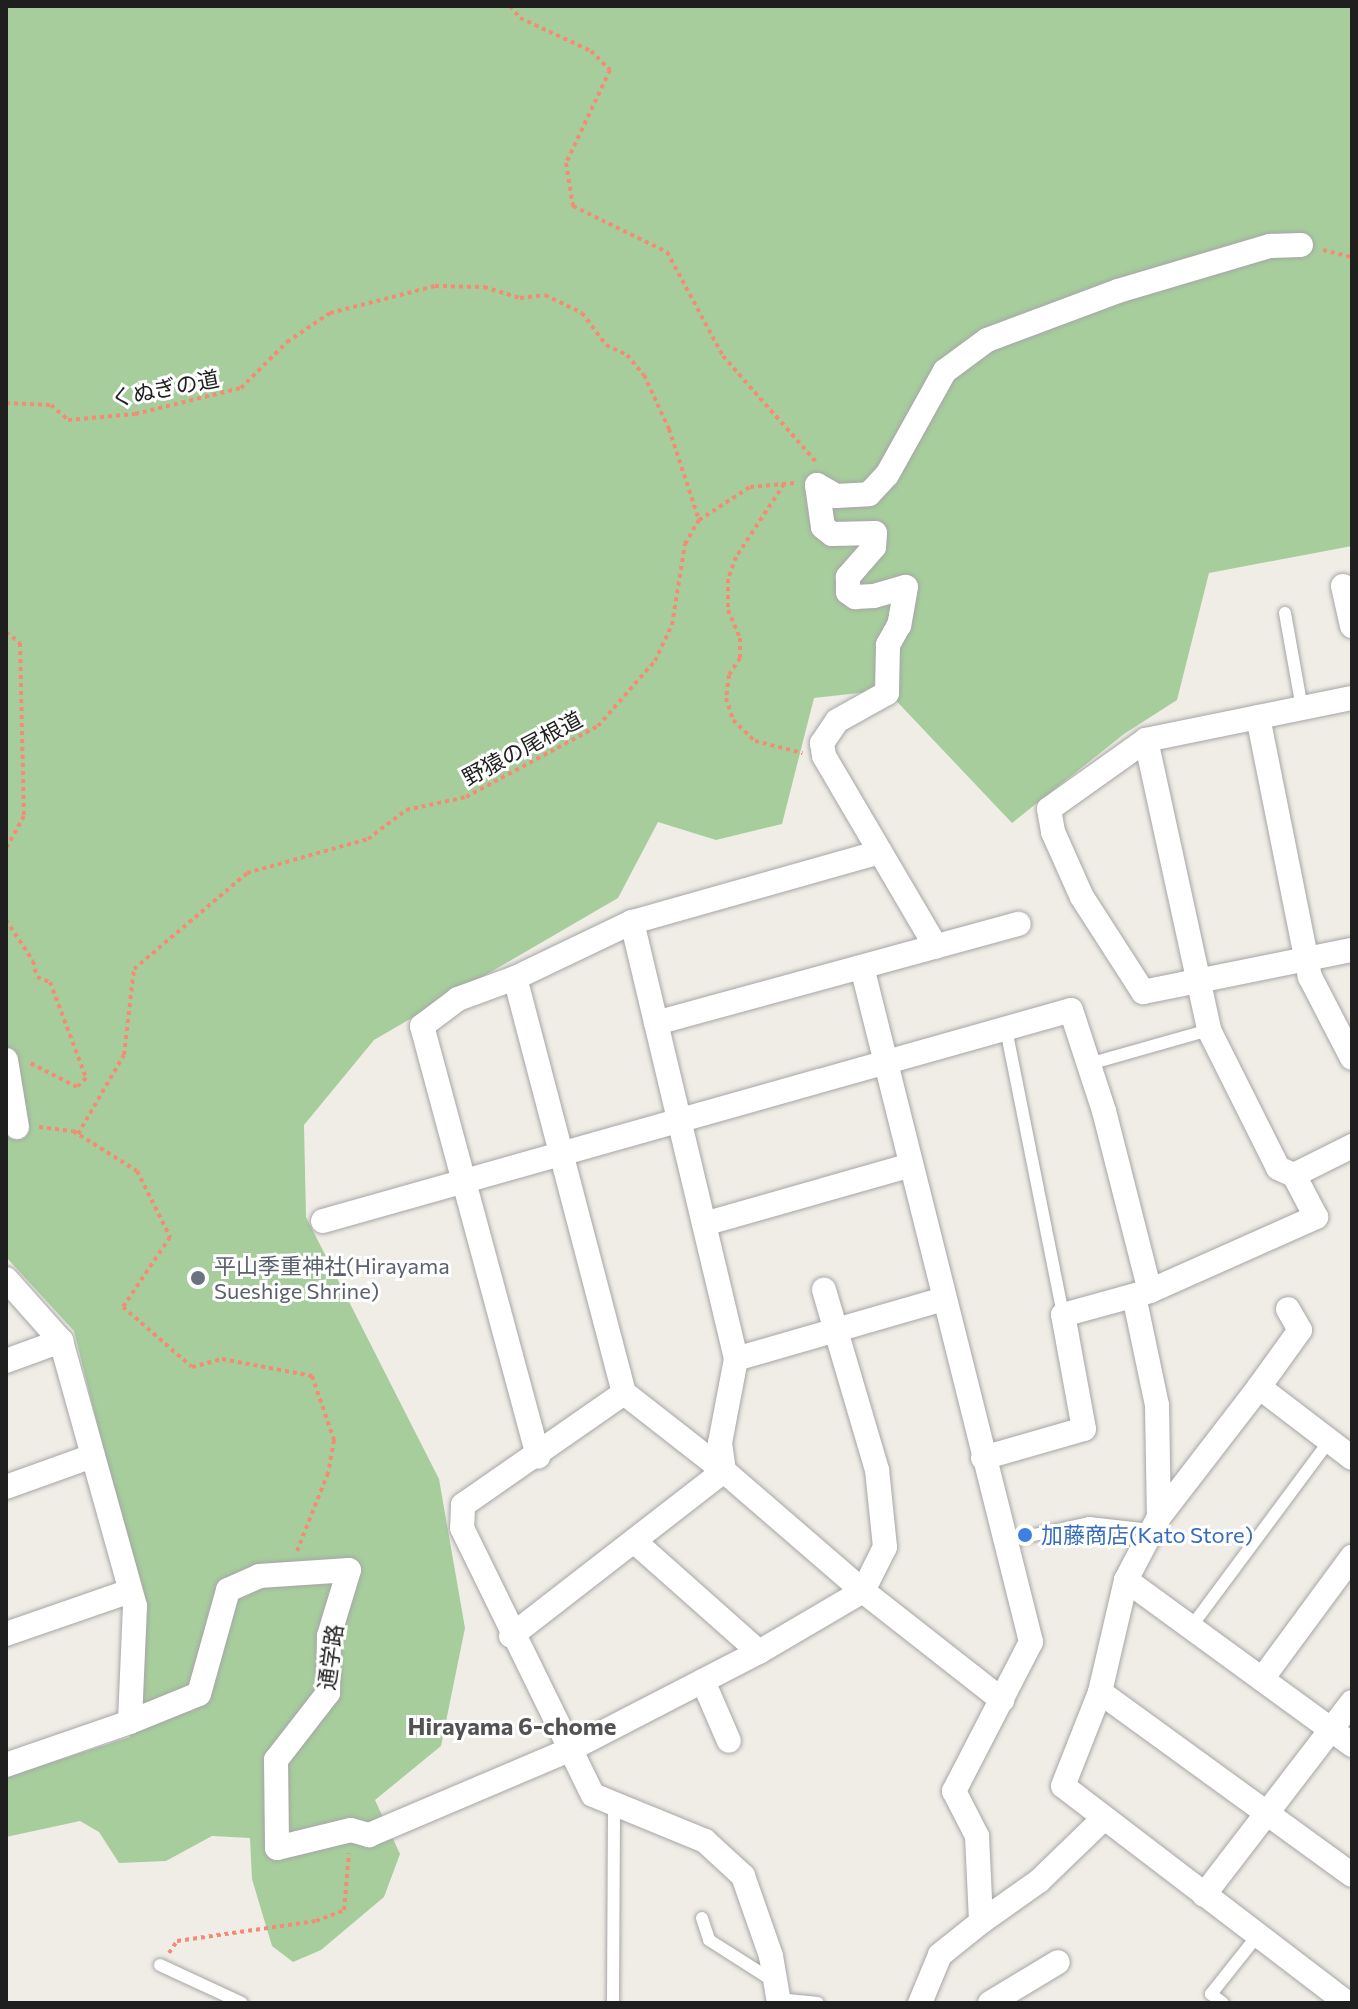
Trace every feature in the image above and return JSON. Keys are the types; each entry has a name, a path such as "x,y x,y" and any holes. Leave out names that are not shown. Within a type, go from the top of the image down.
{"street":[{"path":"936,947 824,756 825,734 837,721 887,693 888,645 908,596 906,587 855,597 848,592 848,577 874,547 875,533 832,534 823,527 817,485 846,496 869,494 887,475 945,371 987,340 1147,282 1270,246 1301,245"},
{"path":"1343,586 1352,626"},
{"path":"1352,698 1146,740 1049,809 1053,832 1082,897 1143,992 1352,950"},
{"path":"1258,717 1307,960 1352,1058"},
{"path":"983,1458 1084,1429 1063,1315 1142,1294 1316,1217 1294,1175 1278,1168 1209,1030 1146,740"},
{"path":"538,1457 422,1026 458,999 515,978 632,922 880,852"},
{"path":"632,922 736,1359 720,1443 724,1471"},
{"path":"656,1023 1019,924"},
{"path":"862,967 1031,1642 954,1791 977,1836 981,1922"},
{"path":"515,978 624,1393 724,1471 863,1591 1002,1700"},
{"path":"323,1221 1071,1010 1089,1064 1142,1294 1157,1405 1155,1523"},
{"path":"12,1059 17,1127"},
{"path":"1294,1175 1352,1146"},
{"path":"704,1224 911,1165"},
{"path":"6,1279 61,1341 135,1606 130,1722 6,1765"},
{"path":"824,1290 877,1470 885,1547 863,1591"},
{"path":"736,1359 944,1299"},
{"path":"1288,1309 1300,1330 1155,1523 1126,1580 1100,1692 1063,1786 1347,2003"},
{"path":"6,1361 61,1341"},
{"path":"1259,1387 1352,1458"},
{"path":"624,1393 538,1457 463,1505 462,1528 567,1751 593,1795 705,1841 743,1876 778,1995"},
{"path":"6,1487 92,1456"},
{"path":"511,1636 724,1471"},
{"path":"634,1541 759,1652"},
{"path":"1262,1679 1352,1557"},
{"name":"通学路","path":"130,1722 199,1694 228,1590 259,1576 289,1571 349,1570 329,1636 328,1693 276,1760 277,1848 351,1830 369,1835 395,1827 567,1751 759,1652 863,1591"},
{"path":"1126,1580 1352,1745"},
{"path":"6,1634 130,1591"},
{"path":"703,1681 729,1741"},
{"path":"1100,1692 1352,1875"},
{"path":"1204,1895 1352,1702"},
{"path":"920,2003 940,1955 1039,1881 1103,1819"},
{"path":"990,2003 1058,1962"}],"lane":[{"path":"1285,613 1302,708"},
{"path":"1006,1029 1063,1315"},
{"path":"1089,1064 1209,1030"},
{"path":"1191,1627 1329,1441"},
{"path":"1006,1541 1089,1523 1155,1523"},
{"path":"613,2003 614,1805"},
{"path":"702,1918 709,1940 778,1995 818,2003"},
{"path":"1223,2003 1211,1994 1258,1935"},
{"path":"160,1965 242,2003"}],"path":[{"path":"510,6 520,18 591,51 610,70 566,163 573,206 667,252 723,356 846,496"},
{"path":"1301,245 1352,257"},
{"name":"くぬぎの道","path":"6,403 51,405 68,420 135,414 241,388 287,342 330,313 435,286 484,287 520,298 545,295 582,313 606,345 627,355 644,375 669,429 699,520"},
{"path":"699,520 750,487 785,482 817,485"},
{"path":"785,482 736,557 728,579 728,610 740,638 740,658 729,675 726,698 733,720 755,741 824,756"},
{"name":"野猿の尾根道","path":"78,1134 124,1055 134,969 247,873 368,839 406,810 466,797 598,726 655,661 672,625 685,544 699,520"},
{"path":"6,632 20,643 24,816 6,849"},
{"path":"6,920 33,961 37,977 50,982 86,1078 77,1087 12,1059"},
{"path":"17,1127 78,1134 137,1171 170,1237 123,1307 192,1367 222,1359 312,1376 334,1440 328,1473 289,1571"},
{"path":"160,1965 177,1941 316,1921 344,1910 351,1830"}],"green space":[{"path":"6,6 1352,6 1352,546 1209,573 1177,700 1124,734 1012,823 886,690 814,698 782,824 716,840 658,822 618,898 374,1040 304,1125 306,1217 439,1479 465,1628 441,1746 375,1800 400,1854 384,1897 321,1950 293,1962 272,1946 252,1879 250,1838 212,1836 166,1861 119,1863 99,1832 80,1821 6,1837 6,1777 130,1737 147,1624 74,1331 6,1257"}],"place":[{"name":"平山季重神社(Hirayama Sueshige Shrine)","path":"198,1278"},
{"name":"加藤商店(Kato Store)","path":"1025,1535"}],"district":[{"name":"Hirayama 6-chome","path":"512,1726"}]}
